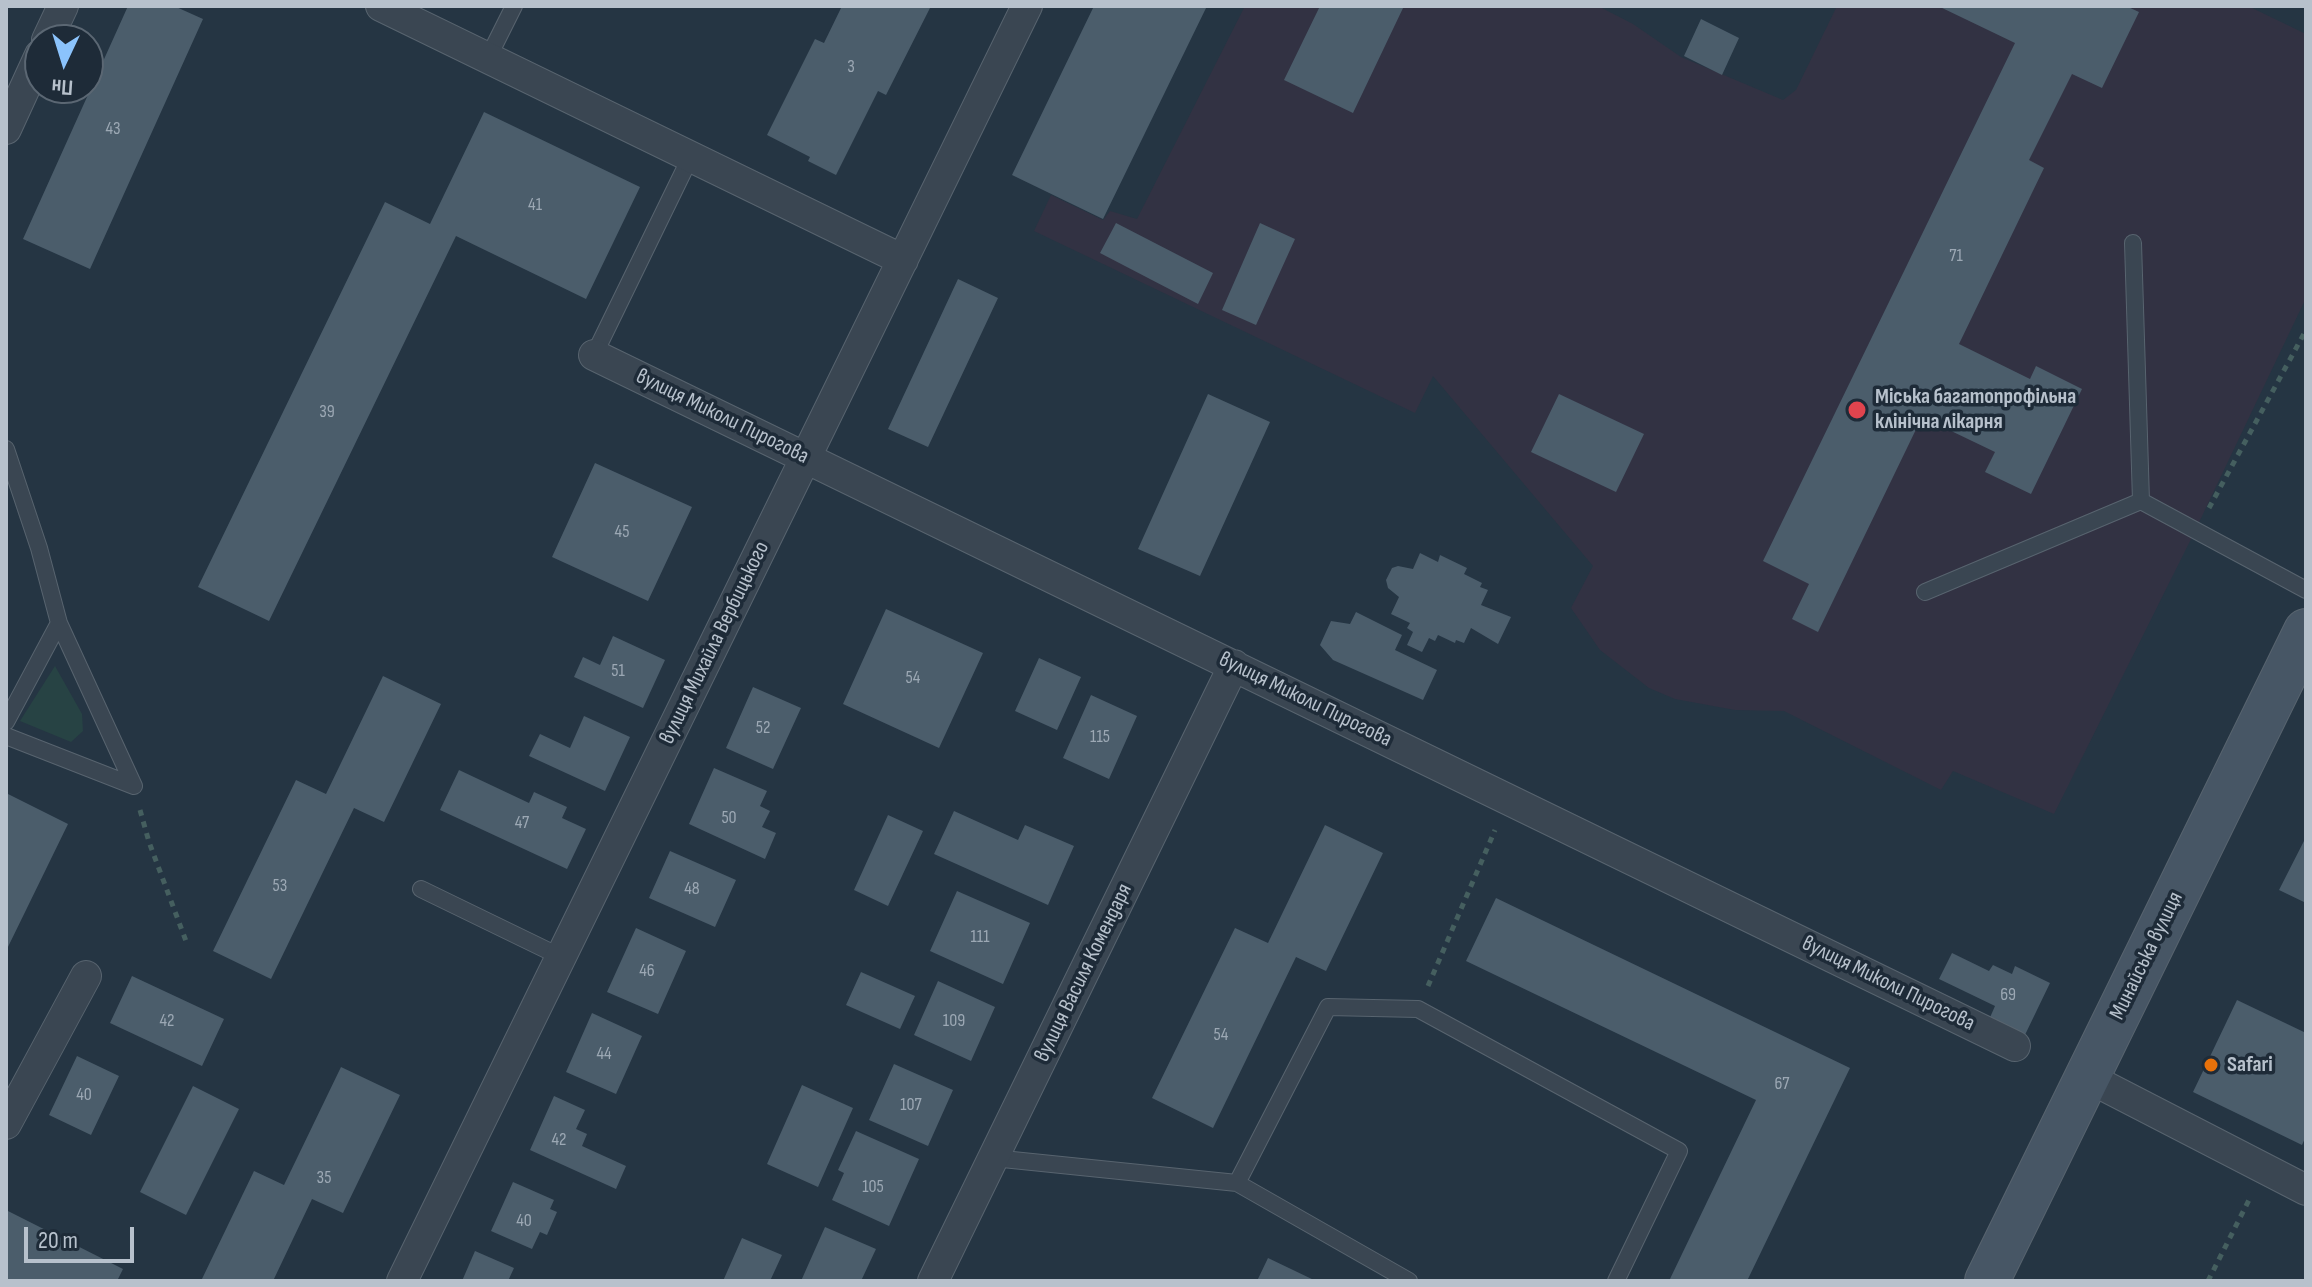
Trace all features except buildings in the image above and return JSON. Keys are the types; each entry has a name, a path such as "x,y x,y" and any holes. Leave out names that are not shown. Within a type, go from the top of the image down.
{"main road":[{"name":"Минайська вулиця","path":"1987,1281 2306,631"}],"street":[{"path":"381,6 903,260"},
{"name":"вулиця Михайла Вербицького","path":"402,1281 1027,6"},
{"path":"6,129 24,90"},
{"name":"вулиця Миколи Пирогова","path":"594,355 2015,1046"},
{"name":"вулиця Василя Комендаря","path":"933,1281 1234,665"},
{"path":"6,1124 86,976"},
{"path":"2087,1077 2306,1190"}],"lane":[{"path":"489,56 514,6"},
{"path":"594,355 691,156"},
{"path":"2133,243 2141,501"},
{"path":"6,449 39,548 59,623 134,786"},
{"path":"2141,501 2306,590"},
{"path":"1925,592 2141,501"},
{"path":"6,722 59,623"},
{"path":"6,736 134,786"},
{"path":"421,889 561,957"},
{"path":"1237,1183 1328,1007 1418,1009 1679,1151 1616,1281"},
{"path":"993,1158 1237,1183 1409,1281"}],"path":[{"path":"2197,531 2306,330"},
{"path":"134,786 149,842 186,941"},
{"path":"1418,1009 1508,799"},
{"path":"2208,1281 2265,1169"}],"shaded area":[{"name":"Міська багатопрофільна клінічна лікарня","path":"1245,6 1598,6 1633,24 1681,57 1783,100 1796,90 1837,6 2248,6 2306,34 2306,298 2193,535 2054,814 1953,771 1941,790 1784,711 1735,710 1675,699 1649,688 1600,650 1571,608 1593,566 1433,376 1415,413 1034,231 1051,195 1103,220 1110,211 1137,219"}],"green space":[{"path":"55,666 82,714 83,731 71,742 20,721"}],"place":[{"name":"Міська багатопрофільна клінічна лікарня","path":"1857,410"},
{"name":"Safari","path":"2211,1065"}]}
